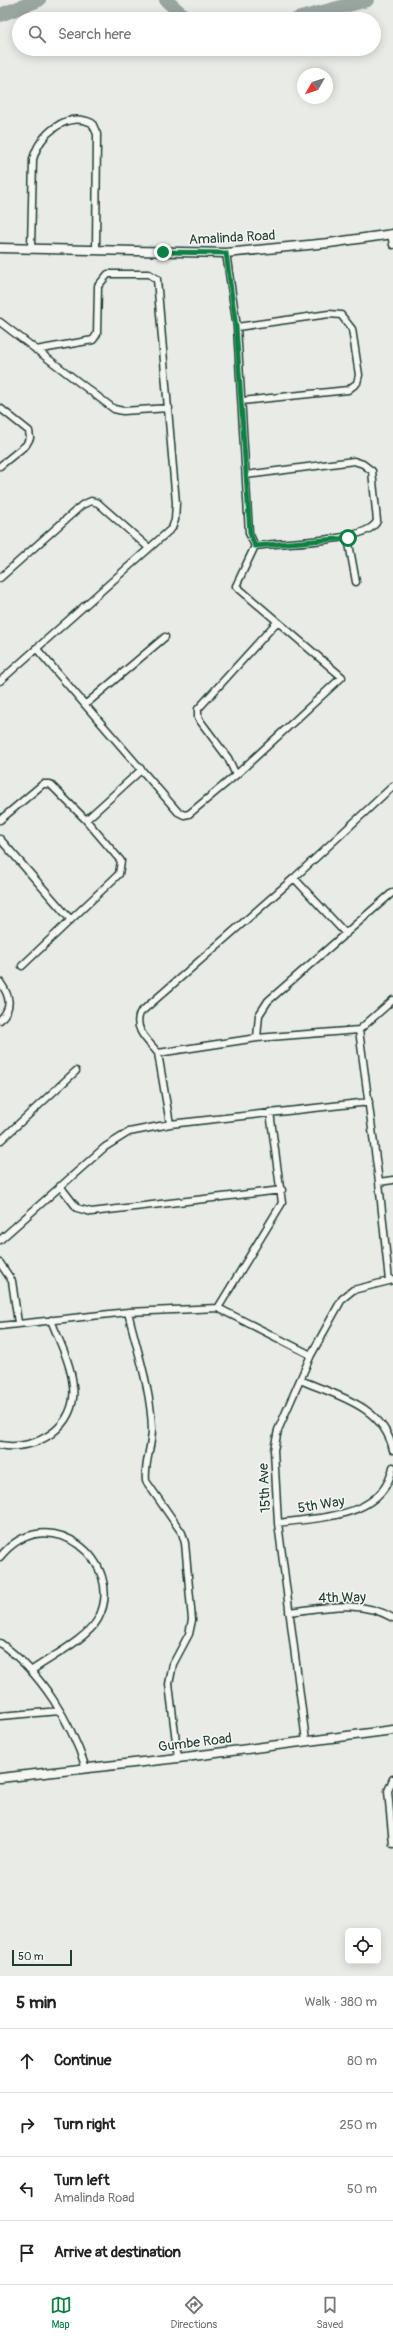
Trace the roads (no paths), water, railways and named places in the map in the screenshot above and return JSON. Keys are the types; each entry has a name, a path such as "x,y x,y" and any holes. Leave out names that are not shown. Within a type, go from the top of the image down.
{"street":[{"path":"31,248 33,159 36,149 50,130 76,119 92,123 97,134 96,250"},
{"path":"392,234 393,245"},
{"name":"Amalinda Road","path":"0,248 226,253 329,243 392,234"},
{"path":"36,648 86,704 140,770 178,812 184,815 189,814 236,775 342,677 236,586 255,546 250,533 236,327 226,253"},
{"path":"0,681 172,528 175,520 176,504 169,408 159,285 157,279 152,275 110,273 104,276 98,286 97,334 93,340 36,350"},
{"path":"236,327 329,314 341,315 352,329 359,375 357,383 348,390 242,401"},
{"path":"0,322 114,409 123,411 169,408"},
{"path":"0,408 29,431 30,438 26,444 0,466"},
{"path":"246,476 354,461 363,464 372,471 378,521 371,529 348,538 255,546"},
{"path":"0,578 82,505 91,501 98,503 149,548"},
{"path":"348,538 356,582"},
{"path":"236,775 228,758 198,718 198,709 277,622"},
{"path":"86,704 165,637"},
{"path":"86,820 140,770"},
{"path":"0,820 42,784 50,784 59,791 86,820 121,862 119,874 22,966"},
{"path":"170,1124 158,1053 139,1030 137,1024 140,1012 294,878 393,786"},
{"path":"0,839 70,919"},
{"path":"294,878 346,934"},
{"path":"257,1038 259,1015 262,1008 393,892"},
{"path":"0,982 8,995 10,1003 8,1010 0,1020"},
{"path":"158,1053 257,1038 359,1030 393,1000"},
{"path":"359,1030 391,1280"},
{"path":"0,1141 76,1071"},
{"path":"0,1240 105,1147 122,1135 170,1124 369,1102"},
{"path":"218,1308 279,1209 283,1198 270,1112"},
{"path":"379,1182 393,1180"},
{"path":"60,1186 77,1208 91,1212 282,1190"},
{"path":"0,1263 12,1281 18,1323"},
{"name":"15th Ave","path":"306,1741 278,1523 274,1450 278,1430 300,1380 311,1356 342,1299 348,1293 358,1288 391,1280"},
{"path":"0,1326 128,1312 218,1308 311,1356"},
{"path":"128,1312 150,1410 152,1431 145,1472 146,1481 182,1533 185,1543 192,1620 189,1634 173,1664 169,1684 178,1758"},
{"path":"0,1445 12,1447 32,1445 49,1437 62,1424 71,1407 74,1388 70,1369 51,1320"},
{"path":"300,1380 354,1403 372,1413 390,1436 393,1450"},
{"name":"5th Way","path":"278,1523 344,1514 358,1510 383,1490 391,1478 393,1467"},
{"path":"0,1557 14,1542 36,1533 51,1532 68,1537 80,1544 89,1554 104,1582 105,1594 97,1620 82,1636 31,1671"},
{"name":"4th Way","path":"289,1612 361,1606 374,1608 393,1618"},
{"path":"0,1643 19,1658 31,1671 60,1711 78,1744 86,1768"},
{"path":"0,1716 60,1711"},
{"name":"Gumbe Road","path":"0,1778 178,1758 393,1730"},
{"path":"393,1779 388,1791 393,1844"}],"waterway":[{"path":"0,15 39,0"},
{"path":"166,0 179,12"},
{"path":"323,12 367,0"}]}
